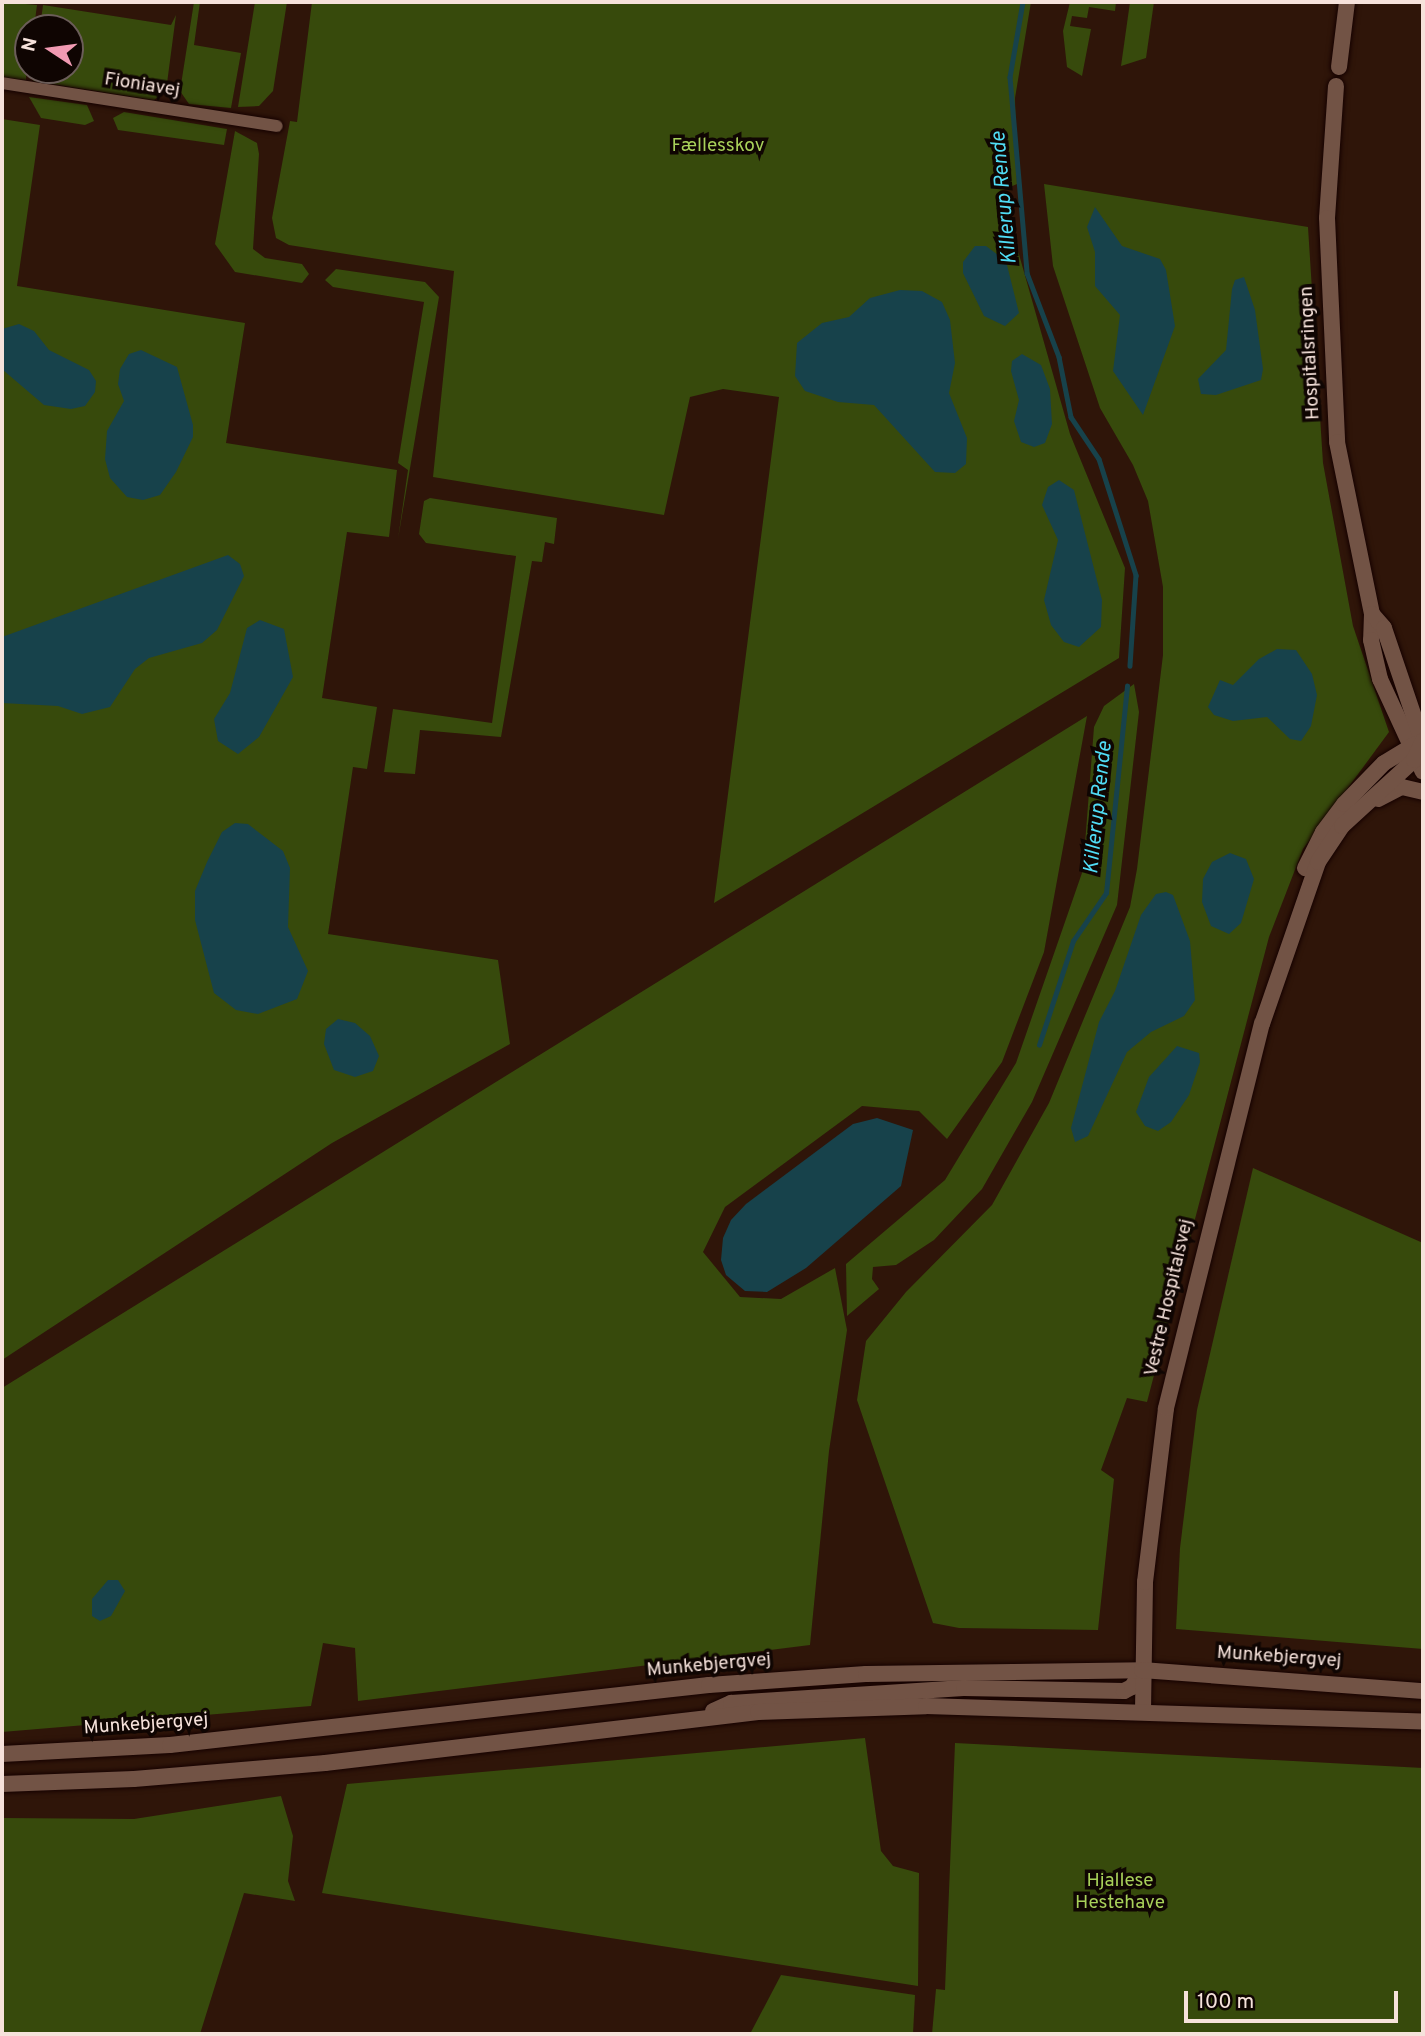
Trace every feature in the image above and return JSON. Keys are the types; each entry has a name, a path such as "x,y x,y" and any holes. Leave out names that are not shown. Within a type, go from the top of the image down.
{"street":[{"path":"1339,67 1348,2"},
{"name":"Fioniavej","path":"2,83 276,126"},
{"name":"Hospitalsringen","path":"1336,86 1327,218 1331,369 1337,442 1372,614 1371,640 1380,679 1418,752"},
{"name":"Vestre Hospitalsvej","path":"1143,1711 1146,1570 1166,1408 1262,1024 1300,904 1318,862 1342,825 1418,752"},
{"path":"1300,904 1350,829 1382,794 1402,787 1423,792"},
{"path":"698,1718 731,1703 964,1688 1124,1691 1132,1687 1142,1670"},
{"name":"Munkebjergvej","path":"2,1754 170,1745 736,1683 866,1674 1142,1670 1423,1691"},
{"path":"2,1784 134,1779 325,1763 698,1718 926,1706 1423,1722"}],"green space":[{"path":"2,2 37,5 36,14 14,14 14,78 2,77"},
{"path":"194,2 200,2 194,45 241,53 231,108 189,104 180,91"},
{"path":"255,2 287,2 273,91 259,106 238,107"},
{"name":"Fællesskov","path":"312,2 1031,2 1015,98 1017,184 1001,191 1070,434 1125,568 1119,658 714,903 779,397 723,389 690,397 664,515 433,477 454,271 289,245 276,238 272,218 290,121 297,122"},
{"path":"1070,2 1116,2 1115,11 1089,7 1087,18 1072,16 1070,26 1091,29 1082,76 1067,67 1063,31"},
{"path":"1130,2 1154,2 1146,58 1121,66"},
{"path":"43,5 171,25 176,15 166,91 154,100 52,84 84,84 84,14 42,14"},
{"path":"29,97 87,105 94,121 85,125 41,118"},
{"path":"124,112 227,129 224,145 118,130 113,118"},
{"path":"2,119 40,125 17,286 245,323 226,443 397,470 389,537 347,532 322,698 377,707 367,769 353,767 328,934 498,960 510,1044 332,1143 2,1360"},
{"path":"235,131 257,143 259,154 253,249 265,258 302,264 309,274 302,283 235,272 215,244"},
{"path":"1044,184 1308,227 1323,463 1353,626 1389,732 1303,849 1269,937 1147,1402 1127,1398 1101,1470 1114,1479 1098,1630 959,1628 933,1623 857,1400 866,1341 906,1292 992,1205 1049,1103 1130,907 1137,869 1163,655 1163,587 1148,501 1133,465 1100,408 1053,266"},
{"path":"336,269 425,282 439,297 398,539 408,470 398,463 424,302 333,287 325,280"},
{"path":"430,498 557,518 554,544 545,542 542,562 532,561 501,737 420,730 415,774 384,772 393,709 492,723 516,556 426,543 419,534 424,501"},
{"path":"1134,684 1139,712 1117,905 1032,1102 982,1189 934,1240 896,1265 873,1267 872,1279 879,1289 847,1316 846,1264 945,1180 1016,1063 1083,870 1094,727 1104,706"},
{"path":"1087,716 1044,952 1002,1062 947,1139 919,1111 862,1106 725,1207 703,1252 740,1297 781,1299 835,1268 847,1330 829,1451 810,1645 358,1701 355,1648 323,1643 311,1706 2,1732 2,1388"},
{"path":"1253,1168 1423,1243 1423,1649 1176,1629 1180,1548 1197,1410"},
{"path":"865,1738 881,1851 893,1866 919,1873 918,1986 322,1893 347,1784"},
{"name":"Hjallese Hestehave","path":"955,1743 1423,1768 1423,2034 932,2034 936,1989 945,1990"},
{"path":"281,1796 293,1836 288,1881 295,1901 244,1893 200,2034 2,2034 2,1818 134,1819"},
{"path":"781,1975 915,1995 913,2034 750,2034"}],"water":[{"path":"1095,207 1122,246 1160,259 1166,270 1175,326 1143,415 1113,371 1120,315 1095,286 1095,252 1087,227"},
{"path":"975,246 986,246 1006,261 1019,313 1005,326 984,316 963,273 963,262"},
{"path":"1244,277 1255,310 1263,369 1261,380 1216,395 1201,394 1198,379 1226,350 1232,289 1235,280"},
{"path":"900,290 922,291 942,302 950,320 955,363 949,393 967,438 966,464 955,473 935,472 874,405 838,402 805,391 795,376 797,343 822,323 849,317 870,298"},
{"path":"19,324 34,331 49,350 89,370 96,381 95,392 85,406 71,409 44,405 3,370 2,329"},
{"path":"141,350 177,367 193,425 193,437 176,472 160,495 143,500 127,497 110,478 105,459 107,431 124,401 118,384 120,369 129,354"},
{"path":"1022,354 1041,365 1050,389 1052,424 1045,443 1034,447 1021,442 1014,421 1019,400 1011,371 1012,361"},
{"path":"1059,480 1074,490 1102,600 1101,627 1079,647 1064,642 1051,625 1044,600 1058,540 1042,505 1048,487"},
{"path":"228,555 240,564 244,576 217,630 202,643 149,658 135,669 110,707 82,714 58,706 2,703 2,637"},
{"path":"260,620 284,629 293,677 259,737 238,754 218,741 214,719 230,693 247,628"},
{"path":"1277,649 1296,650 1312,674 1317,695 1311,726 1301,741 1290,739 1267,717 1233,721 1214,715 1208,707 1220,680 1233,685 1259,659"},
{"path":"235,823 248,824 283,851 290,868 288,927 308,971 297,999 258,1014 236,1010 214,993 195,920 195,891 222,832"},
{"path":"1230,853 1246,859 1254,879 1241,923 1229,934 1211,926 1202,902 1203,879 1212,862"},
{"path":"1166,892 1173,895 1190,941 1195,1000 1184,1016 1151,1032 1127,1052 1088,1136 1075,1142 1071,1128 1099,1022 1115,991 1141,915 1156,894"},
{"path":"338,1019 355,1023 370,1036 379,1056 373,1071 355,1077 334,1070 324,1044 326,1029"},
{"path":"1177,1046 1199,1053 1200,1062 1189,1095 1171,1122 1158,1131 1145,1126 1136,1112 1149,1077"},
{"path":"877,1118 913,1130 901,1186 806,1268 767,1292 745,1291 726,1275 721,1260 723,1238 731,1220 746,1204 853,1124"},
{"path":"108,1580 118,1580 125,1591 111,1616 100,1621 92,1616 92,1599"}],"waterway":[{"name":"Killerup Rende","path":"1023,2 1010,77 1027,273 1059,357 1071,417 1099,459 1136,575 1130,666"},
{"name":"Killerup Rende","path":"1039,1045 1073,941 1106,893 1127,686"}]}
